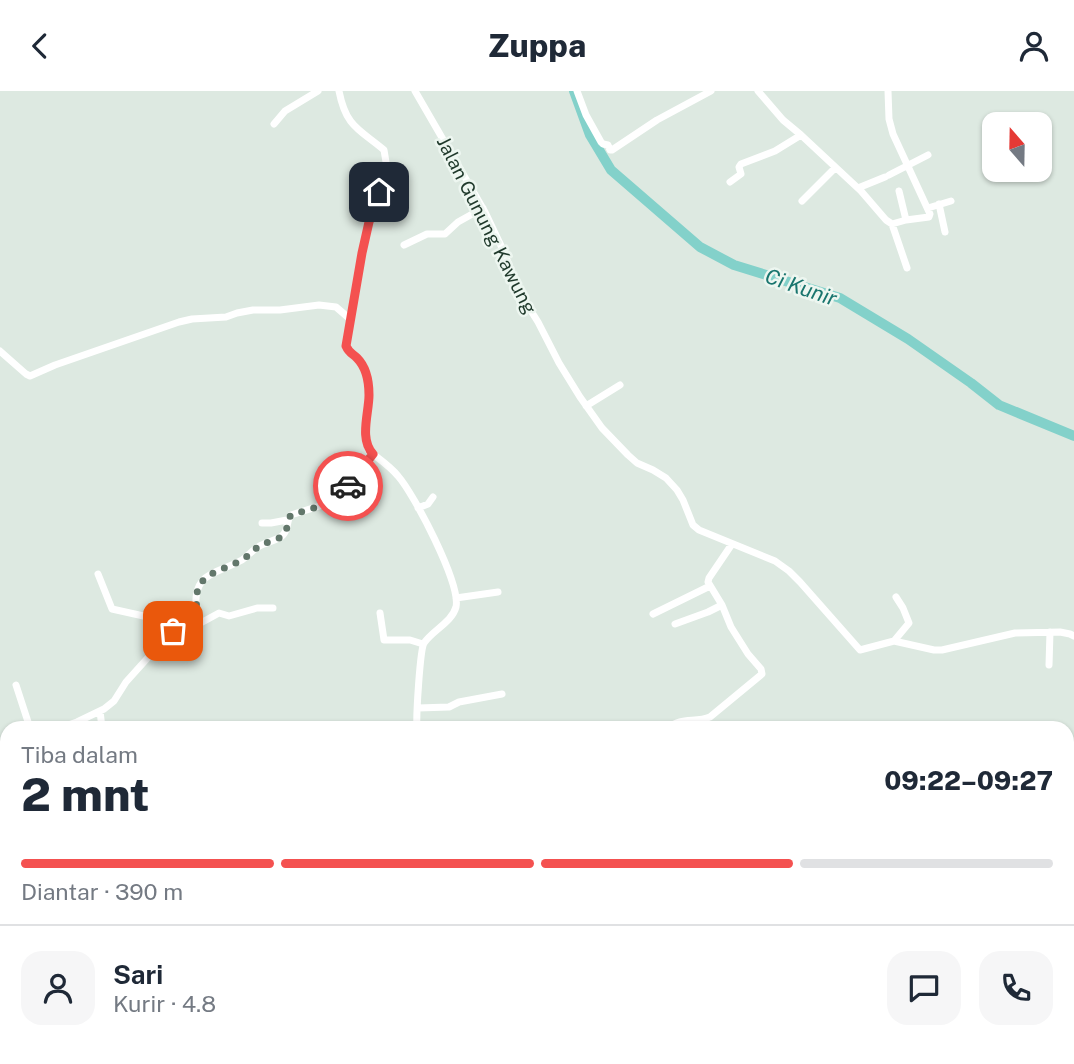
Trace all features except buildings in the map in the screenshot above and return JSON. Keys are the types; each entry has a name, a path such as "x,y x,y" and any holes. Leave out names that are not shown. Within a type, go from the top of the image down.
{"street":[{"path":"274,124 285,111 318,91"},
{"path":"339,91 343,108 352,125 384,150 387,169 369,222 346,346 366,373 369,396 366,432 368,447 398,476 418,508 445,561 456,599 455,611 423,644 417,721"},
{"name":"Jalan Gunung Kawung","path":"415,91 483,208 519,292 586,406 615,443 637,463 666,478 683,500 693,526 775,561 789,571 860,650 894,641"},
{"path":"577,91 601,142 612,150 665,115 711,91"},
{"path":"758,91 783,120 858,188 892,224 907,268"},
{"path":"888,91 890,125 930,214 929,217 892,224"},
{"path":"730,182 741,174 741,164 775,151 801,135"},
{"path":"858,188 928,155"},
{"path":"802,201 835,168"},
{"path":"899,191 906,220"},
{"path":"928,208 951,201"},
{"path":"939,204 945,232"},
{"path":"404,245 427,234 445,234 458,222 483,208"},
{"path":"0,351 30,376 102,348 192,319 226,317 243,311 331,305 350,319"},
{"path":"586,406 620,385"},
{"path":"262,523 287,520 293,515 332,502 354,480 373,454"},
{"path":"418,508 428,504 433,497"},
{"path":"76,721 100,711 114,701 126,682 173,631 185,624 197,610 197,590 205,577 283,535 286,532 287,520"},
{"path":"678,721 710,717 762,674 731,627 708,581 732,544"},
{"path":"98,574 112,609 158,619 173,631"},
{"path":"653,614 710,586"},
{"path":"456,599 498,592"},
{"path":"896,597 909,623 894,641 934,650 1015,633 1050,632 1074,636"},
{"path":"675,624 722,605"},
{"path":"191,617 197,625 219,613 229,617 257,608 274,608"},
{"path":"380,613 385,641 410,640 423,644"},
{"path":"1049,665 1050,632"},
{"path":"16,685 28,721"},
{"path":"418,708 449,707 459,702 502,694"},
{"path":"100,711 103,721"}],"waterway":[{"name":"Ci Kunir","path":"574,91 590,135 611,170 700,247 734,265 840,298 908,339 999,405 1074,436"}],"way so far":[{"path":"173,631 185,624 197,610 197,590 205,577 228,568 258,547 283,535 291,515 330,503 348,486"}],"route":[{"path":"348,486 373,454 369,451 366,432 369,396 366,373 346,346 362,253 379,192"}]}
